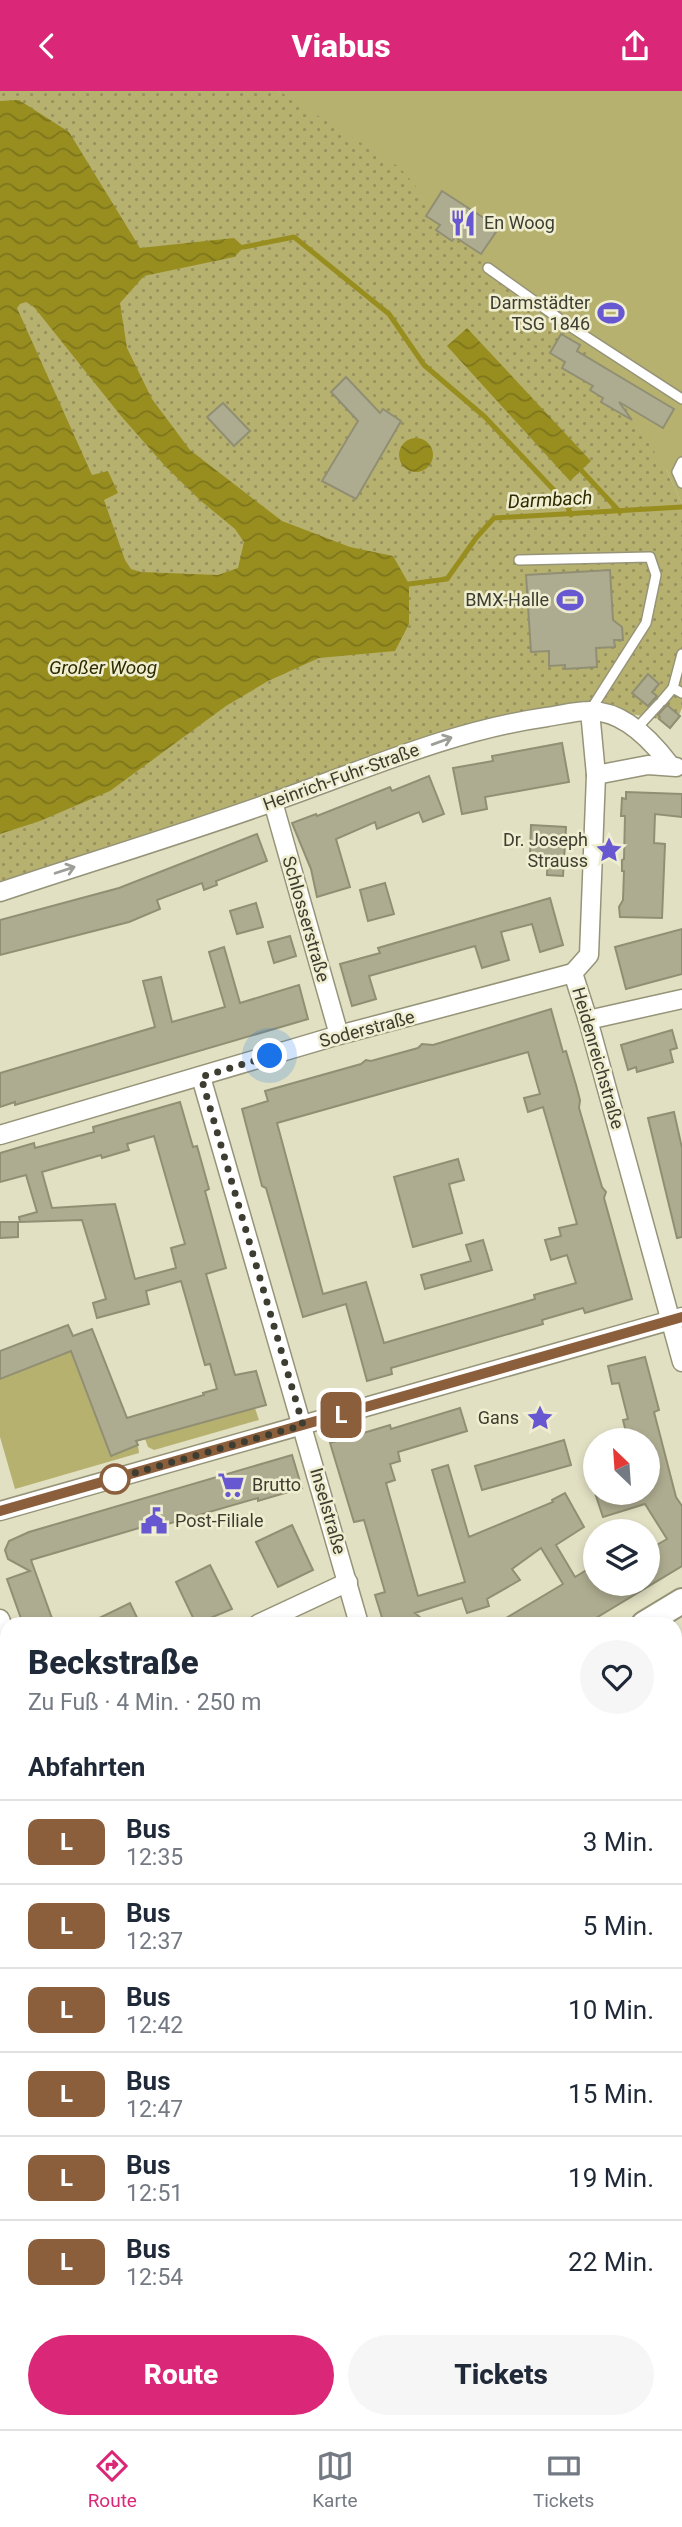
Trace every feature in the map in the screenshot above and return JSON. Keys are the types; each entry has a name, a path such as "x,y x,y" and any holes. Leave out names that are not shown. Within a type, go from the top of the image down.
{"main road":[{"path":"656,1617 682,1601"}],"street":[{"name":"Heinrich-Fuhr-Straße","path":"0,892 273,802 452,737 512,722 590,711 613,716 636,729 676,767"},
{"name":"Heidenreichstraße","path":"590,711 596,775 589,954 573,973 676,1318 682,1362"},
{"name":"Heinrich-Fuhr-Straße","path":"596,775 648,765 676,767"},
{"name":"Schlosserstraße","path":"273,802 339,1035"},
{"name":"Soderstraße","path":"0,1135 339,1035 573,973"},
{"path":"588,1020 682,999"},
{"name":"Inselstraße","path":"201,1077 357,1617"},
{"path":"0,1511 676,1318"},
{"path":"273,1617 348,1582"}],"lane":[{"path":"488,268 568,325 682,399"},
{"path":"682,462 677,472 682,484"},
{"path":"519,560 650,557 656,575 646,623 590,711"},
{"path":"636,729 660,703 677,690 682,654"}],"green space":[{"path":"0,91 279,91 399,167 490,270 591,355 667,471 682,504 682,708 676,722 586,706 265,802 0,887"},
{"name":"Darmstädter TSG 1846","path":"279,91 682,91 682,504 667,471 490,270"},
{"path":"71,1351 111,1455 138,1445 139,1453 15,1489 0,1437 0,1379"},
{"path":"255,1408 259,1420 154,1450 148,1447 145,1439"}],"water":[{"name":"Großer Woog","path":"19,100 69,132 140,248 234,238 244,247 234,257 144,276 120,303 127,348 152,399 190,450 282,521 350,547 393,556 409,584 409,624 395,651 319,658 268,681 226,706 110,791 40,821 0,834 0,101","holes":["26,302 34,307 121,416 165,466 235,529 244,542 238,568 218,575 141,572 131,569 125,560 104,500 118,493 108,471 92,475 17,308"]},
{"path":"467,328 591,461 570,481 447,346"},
{"path":"416,438 428,443 433,455 428,467 416,472 404,467 399,455 404,443"}],"building":[{"path":"442,191 490,222 487,226 496,232 481,254 455,237 452,241 436,230 440,225 426,216"},
{"path":"561,334 580,345 577,351 674,409 663,428 619,402 632,420 601,402 603,398 590,390 593,386 562,368 565,362 550,353"},
{"path":"346,377 380,413 383,409 401,421 356,499 322,481 358,421 331,392"},
{"path":"223,403 250,431 234,446 207,417"},
{"name":"BMX-Halle","path":"610,570 613,620 622,627 623,640 614,640 615,647 596,648 597,667 565,669 565,665 549,666 549,651 531,652 526,575"},
{"path":"648,674 659,684 652,692 657,696 648,706 632,693"},
{"path":"667,705 680,716 670,728 658,715"},
{"path":"562,743 569,782 485,797 487,809 462,814 453,768 493,761 492,756"},
{"path":"429,776 444,814 423,822 419,812 377,829 375,822 336,839 350,887 317,897 311,869 292,823 390,787 392,791"},
{"path":"626,792 682,794 682,817 655,814 654,843 665,844 662,918 620,917 619,907 623,900 625,816 621,816 622,798 626,799"},
{"path":"531,825 566,827 563,876 547,875 548,856 530,855"},
{"path":"257,834 267,861 216,881 217,885 204,890 202,883 157,900 160,909 129,922 0,955 0,920 119,888"},
{"path":"385,883 394,914 368,921 360,890"},
{"path":"550,898 563,945 540,952 532,924 501,932 509,960 482,968 475,946 369,976 376,999 352,1006 340,964 380,953 378,948"},
{"path":"256,903 263,927 237,934 230,911"},
{"path":"682,929 682,974 626,989 615,947"},
{"path":"290,936 296,956 274,963 268,942"},
{"path":"224,947 240,1003 299,985 308,1019 15,1105 15,1102 0,1107 0,1073 155,1027 143,981 161,977 172,1022 225,1007 209,952"},
{"path":"551,1009 576,1085 579,1108 602,1187 606,1192 604,1198 632,1299 585,1313 583,1308 542,1320 543,1324 391,1368 392,1374 367,1381 346,1304 303,1317 266,1188 262,1186 242,1109 268,1101 265,1091 361,1064 366,1060 418,1048 422,1044 433,1045","holes":["528,1052 540,1094 524,1098 528,1112 543,1107 577,1224 559,1228 561,1236 545,1240 551,1260 567,1255 576,1283 534,1295 535,1299 384,1343 366,1282 323,1294 277,1123"]},
{"path":"672,1030 677,1048 670,1050 673,1062 637,1072 636,1067 628,1070 621,1045"},
{"path":"180,1102 193,1147 197,1146 209,1189 205,1191 226,1268 206,1274 235,1375 256,1371 266,1405 136,1441 138,1445 111,1456 71,1351 0,1379 0,1351 68,1325 73,1336 92,1329 127,1418 217,1389 210,1364 205,1365 181,1281 146,1291 149,1304 97,1318 93,1303 106,1299 82,1220 20,1222 19,1217 37,1212 26,1175 0,1182 0,1153 34,1143 35,1148 94,1132 93,1127","holes":["154,1136 185,1244 171,1248 176,1268 135,1279 115,1204 52,1208 42,1172 129,1150 127,1144"]},
{"path":"674,1112 682,1148 682,1237 677,1238 648,1118"},
{"path":"458,1159 464,1180 449,1184 462,1233 413,1247 394,1177"},
{"path":"0,1222 18,1222 18,1237 0,1238"},
{"path":"483,1240 492,1270 425,1289 421,1275 471,1261 466,1245"},
{"path":"645,1357 659,1410 654,1412 658,1428 625,1428 623,1420 628,1419 619,1383 612,1384 608,1366"},
{"path":"460,1408 467,1431 398,1452 400,1461 390,1464 395,1480 386,1483 418,1596 465,1582 432,1470 448,1465 469,1537 553,1502 552,1500 565,1493 583,1528 556,1545 575,1577 583,1572 583,1596 632,1596 598,1617 508,1617 563,1584 541,1548 512,1569 520,1580 487,1599 489,1606 467,1613 462,1598 415,1613 420,1617 382,1617 375,1595 385,1592 364,1520 354,1522 330,1443 390,1425 391,1429"},
{"path":"660,1435 676,1497 682,1506 682,1566 660,1579 660,1543 667,1539 660,1528 660,1519 654,1519 646,1505 660,1505"},
{"path":"564,1440 571,1465 482,1490 475,1466"},
{"path":"292,1455 302,1488 157,1527 156,1523 31,1560 51,1617 21,1617 7,1579 30,1571 8,1559 5,1550 9,1541 29,1532"},
{"path":"599,1505 642,1505 603,1517"},
{"path":"292,1525 313,1570 278,1587 256,1542"},
{"path":"210,1565 232,1609 213,1617 193,1617 176,1582"},
{"path":"130,1603 137,1617 101,1617"}],"waterway":[{"path":"244,247 294,237 389,314 424,365 485,417 566,503 571,515"},
{"path":"581,470 620,512"},
{"name":"Darmbach","path":"409,584 447,579 494,518 682,507"}],"bus line":[{"name":"L","path":"0,1511 682,1317"}],"place":[{"name":"En Woog","path":"463,223"},
{"name":"Darmstädter TSG 1846","path":"611,313"},
{"name":"BMX-Halle","path":"570,600"},
{"name":"Dr. Joseph Strauss","path":"609,850"},
{"name":"Gans","path":"540,1418"},
{"name":"Brutto","path":"231,1485"},
{"name":"Post-Filiale","path":"154,1521"}],"route":[{"path":"115,1479 303,1425 201,1077 270,1056"}]}
